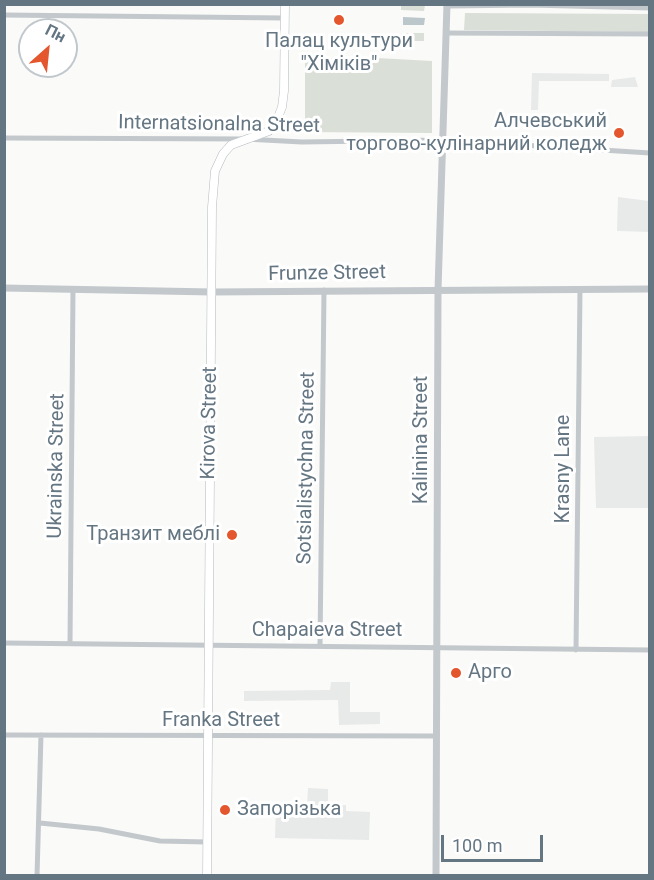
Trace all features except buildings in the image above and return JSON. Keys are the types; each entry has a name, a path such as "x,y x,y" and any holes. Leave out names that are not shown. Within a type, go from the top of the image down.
{"main road":[{"name":"Kirova Street","path":"207,876 212,207 215,171 223,154 231,145 268,131 277,120 282,107 284,91 285,4"}],"street":[{"path":"447,5 650,8"},
{"name":"Kalinina Street","path":"436,876 438,290 447,5"},
{"path":"4,15 284,18"},
{"path":"447,33 650,34"},
{"name":"Internatsionalna Street","path":"4,138 245,139 302,142 442,140 650,153"},
{"name":"Frunze Street","path":"4,288 212,292 650,289"},
{"name":"Krasny Lane","path":"576,650 580,288"},
{"name":"Ukrainska Street","path":"70,643 74,289"},
{"name":"Sotsialistychna Street","path":"320,646 324,290"},
{"name":"Chapaieva Street","path":"4,643 650,650"},
{"name":"Franka Street","path":"4,735 437,736"},
{"path":"37,876 42,735"},
{"path":"40,823 99,829 160,841 207,842"}],"shaded area":[{"path":"401,5 425,5 424,11 401,10"},
{"path":"465,13 649,14 649,32 464,30"},
{"path":"403,17 425,18 424,25 403,25"},
{"path":"401,33 424,33 424,41 401,41"},
{"path":"377,58 432,61 432,133 305,132 305,59"},
{"path":"532,73 609,74 609,81 539,81 538,110 531,110"},
{"path":"635,77 638,87 611,87 612,80"},
{"path":"618,197 649,201 649,232 617,231"},
{"path":"649,436 649,508 596,508 594,437"},
{"path":"331,682 350,682 350,712 380,712 380,724 339,725 338,700 244,701 244,691 330,690"},
{"path":"308,788 328,789 328,805 346,805 346,811 370,812 369,840 275,838 276,805 307,806"}],"place":[{"name":"Палац культури \"Хіміків\"","path":"339,20"},
{"name":"Алчевський торгово-кулінарний коледж","path":"619,133"},
{"name":"Транзит меблі","path":"232,535"},
{"name":"Арго","path":"456,673"},
{"name":"Запорізька","path":"225,810"}]}
